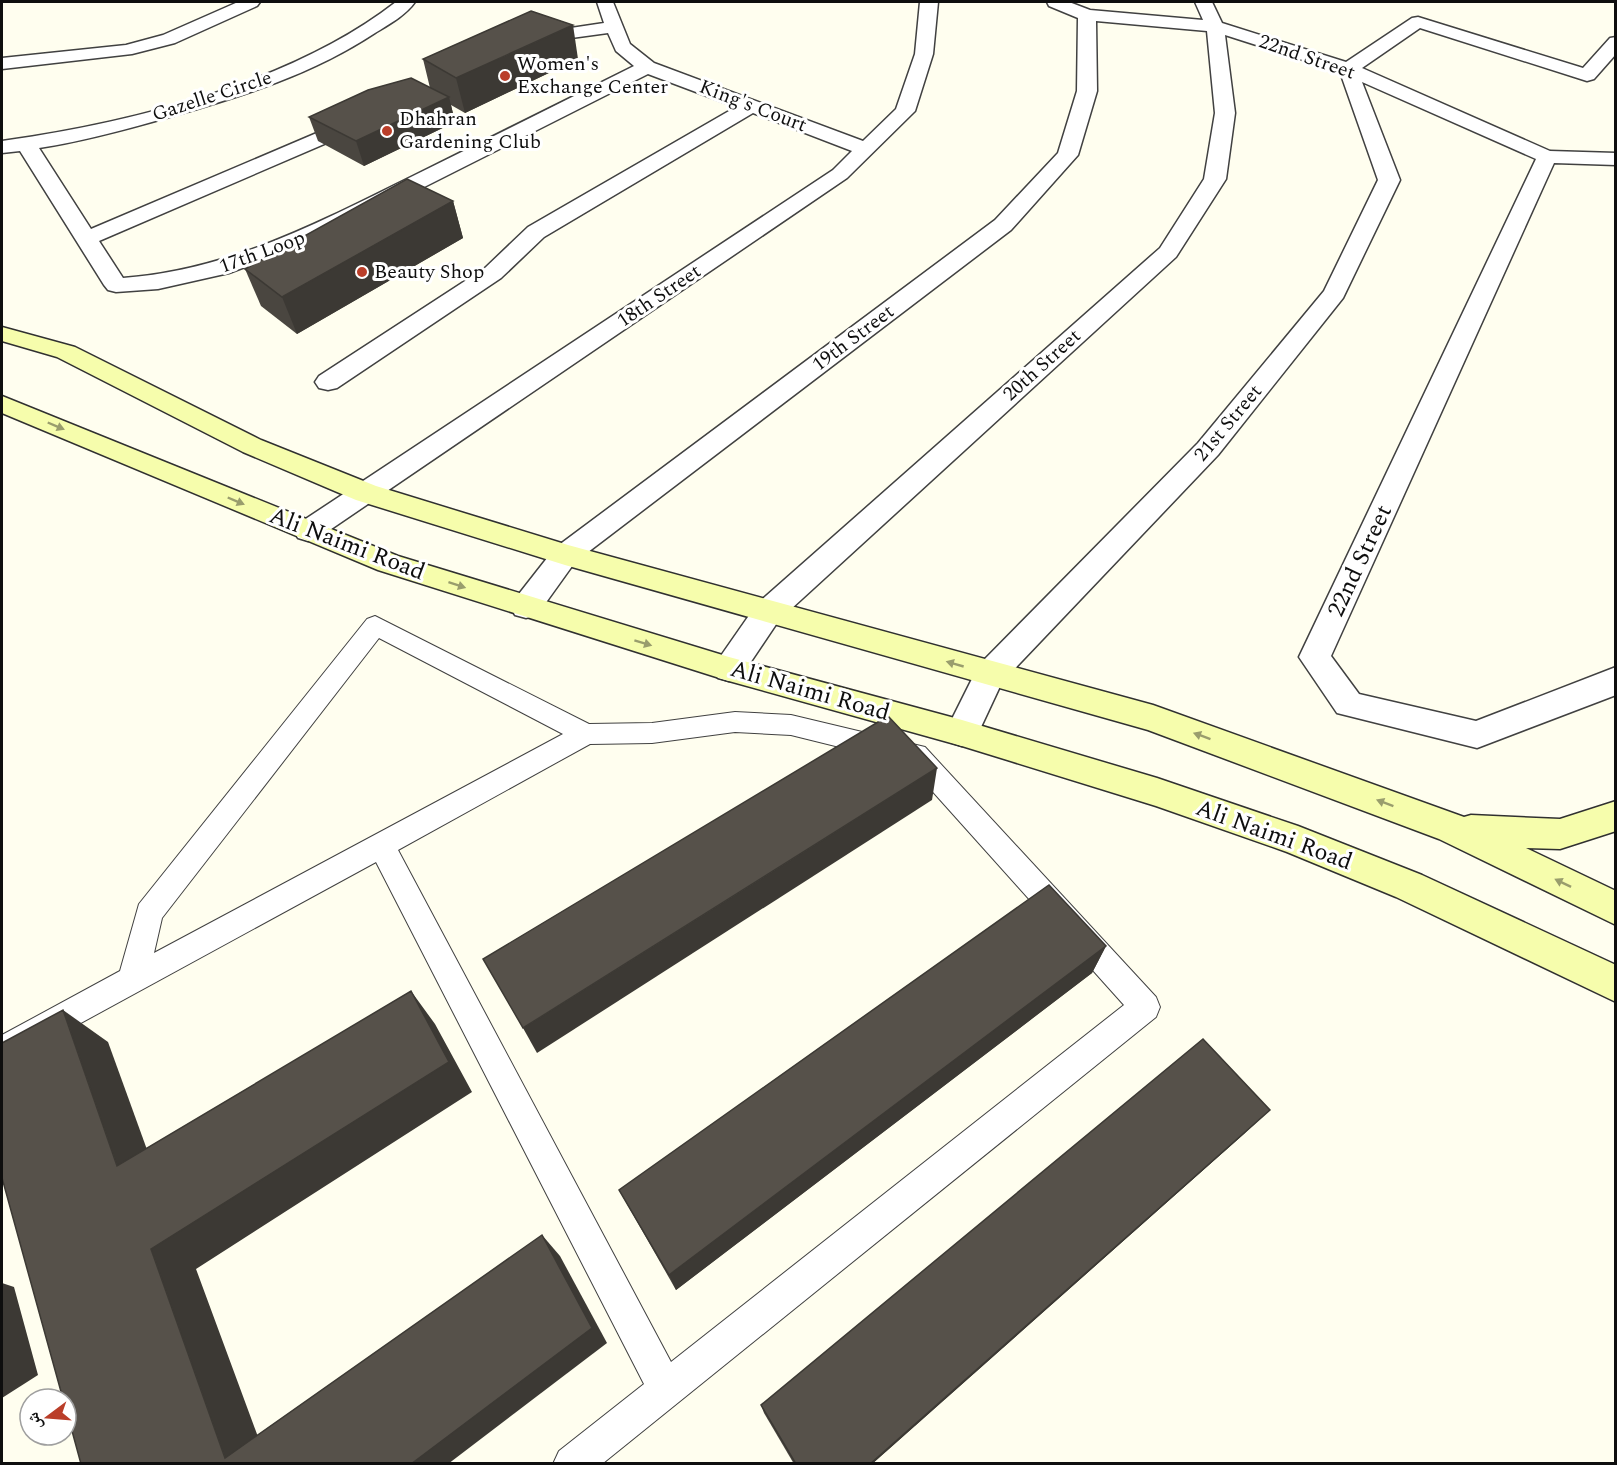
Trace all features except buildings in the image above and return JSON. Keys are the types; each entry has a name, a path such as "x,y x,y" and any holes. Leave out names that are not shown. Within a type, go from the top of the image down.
{"main road":[{"path":"2,334 66,352 252,446 366,493 565,555 1153,718 1451,828 1616,909"},
{"name":"Ali Naimi Road","path":"2,404 388,563 729,669 962,734 1157,792 1298,841 1409,886 1616,984"},
{"path":"1451,828 1519,834 1560,834 1616,816"}],"street":[{"path":"2,64 126,50 169,39 251,2"},
{"name":"Gazelle Circle","path":"2,147 122,125 235,93 324,55 392,14 406,2"},
{"name":"King's Court","path":"605,2 622,47 646,67 866,149"},
{"name":"18th Street","path":"308,531 840,174 905,111 924,54 929,2"},
{"name":"22nd Street","path":"1055,2 1087,15 1215,26 1348,69 1547,157 1616,159"},
{"name":"20th Street","path":"729,669 768,612 1168,252 1215,179 1225,113 1215,26 1204,2"},
{"name":"19th Street","path":"526,607 565,555 1003,225 1068,155 1087,91 1087,15"},
{"path":"1348,69 1418,22 1587,75 1616,42"},
{"path":"514,45 564,34 614,27"},
{"name":"17th Loop","path":"26,144 116,285 158,282 229,266 315,233 646,67"},
{"name":"21st Street","path":"962,734 990,674 1208,449 1335,293 1389,180 1348,69"},
{"path":"328,382 494,273 536,232 752,106"},
{"path":"86,239 376,114"},
{"name":"22nd Street","path":"1547,157 1315,657 1348,704 1477,735 1615,682 1616,679"}],"lane":[{"path":"134,979 149,913 375,625 586,734"},
{"path":"2,1051 586,734 652,733 735,722 791,725 916,755 1144,1007 572,1464"},
{"path":"381,845 666,1389"}],"place":[{"name":"Women's Exchange Center","path":"505,76"},
{"name":"Dhahran Gardening Club","path":"387,131"},
{"name":"Beauty Shop","path":"362,272"}]}
